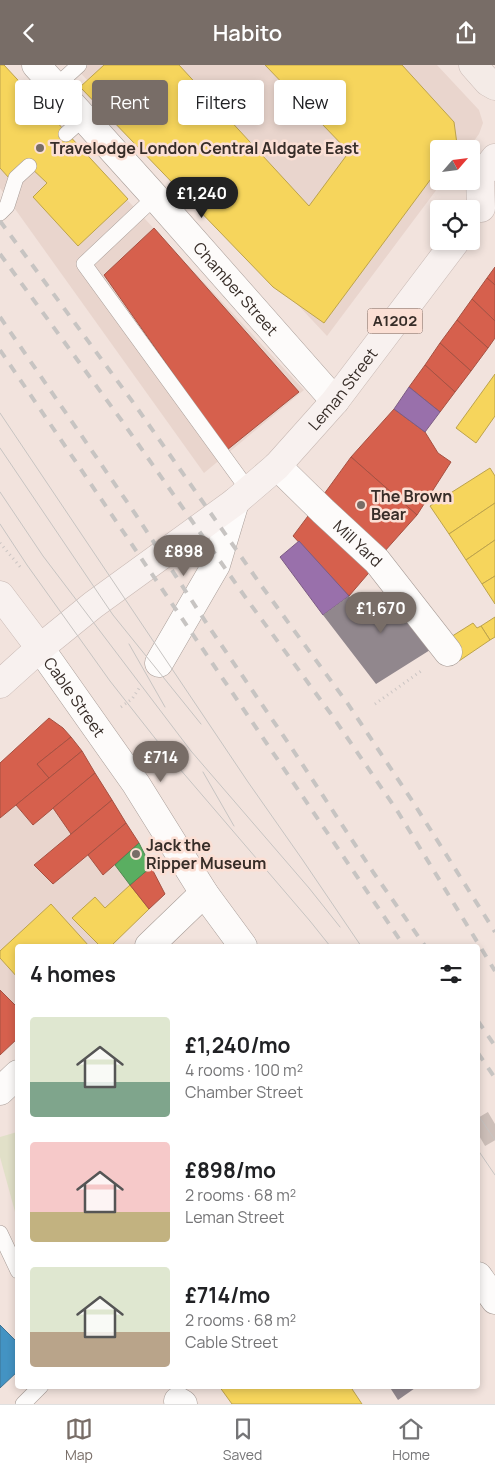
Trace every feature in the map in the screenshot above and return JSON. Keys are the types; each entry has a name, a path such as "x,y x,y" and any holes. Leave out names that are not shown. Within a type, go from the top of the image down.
{"main road":[{"path":"483,210 480,177 495,158"},
{"name":"Leman Street","path":"40,648 94,605 242,497 277,466 335,401 449,250"},
{"path":"0,595 40,648"},
{"name":"A1202","path":"0,685 40,648"}],"street":[{"name":"Chamber Street","path":"36,65 49,80"},
{"name":"Chamber Street","path":"74,125 155,197 335,401"},
{"name":"Mill Yard","path":"277,466 377,561 448,652"},
{"path":"159,663 216,565 242,497"},
{"name":"Cable Street","path":"40,648 136,784 204,893 242,944"},
{"path":"151,944 204,893"},
{"path":"0,1091 15,1077"},
{"path":"480,1279 495,1300"}],"lane":[{"path":"63,80 79,65"},
{"path":"0,213 7,206 16,178 29,166"},
{"path":"155,197 84,265 242,497"},
{"path":"0,1233 15,1265"},
{"path":"23,1404 38,1389"}],"path":[{"path":"374,704 448,652"}],"shaded area":[{"path":"0,65 15,81 15,125 57,125 304,390 204,473 0,188"},
{"path":"73,65 437,65 479,110 483,123 475,140 430,140 430,190 436,190 327,336 129,125 168,125 168,80 92,80 92,85"},
{"path":"49,718 63,728 82,751 139,843 165,894 113,944 15,944 15,1040 0,1055 0,763"}],"green space":[{"path":"15,1133 15,1212 0,1157 0,1137"}],"building: Homes":[{"name":"Travelodge London Central Aldgate East","path":"0,65 4,65 18,80 15,80 15,125 60,125 128,199 78,246 33,197 47,183 29,166 9,178 0,168"},
{"path":"104,65 179,65 193,80 178,80 178,125 234,125 309,206 349,152 323,125 346,125 346,80 279,80 265,65 402,65 454,122 456,140 430,140 430,180 324,323 273,287 117,125 168,125 168,80 92,80 92,99 82,89 82,85"},
{"path":"495,374 495,416 476,443 456,428"},
{"path":"490,468 495,476 495,503 449,534 430,506"},
{"path":"495,503 495,540 466,560 449,534"},
{"path":"495,540 495,576 482,584 466,560"},
{"path":"495,576 495,604 482,584"},
{"path":"495,617 495,637 490,640 481,626"},
{"path":"473,623 477,628 481,626 490,640 459,661 446,640"},
{"path":"130,885 149,909 113,944 98,944 72,918 95,897 105,908"},
{"path":"51,904 87,944 15,944 15,975 0,958 0,951"},
{"path":"221,1389 352,1389 362,1404 232,1404"}],"building: Shops":[{"path":"154,228 299,392 227,450 104,275"},
{"path":"495,267 495,285 487,278"},
{"path":"487,278 495,285 495,321 472,299"},
{"path":"472,299 495,321 495,338 488,348 457,320"},
{"path":"457,320 488,348 471,371 440,343"},
{"path":"440,343 471,371 455,392 425,365"},
{"path":"425,365 455,392 440,412 409,387"},
{"path":"394,409 425,432 438,453 451,462 417,515 351,457"},
{"name":"The Brown Bear","path":"351,457 417,515 384,552 311,512"},
{"path":"311,512 373,568 349,596 293,536"},
{"path":"49,718 63,728 71,737 37,764 49,778 0,818 0,763"},
{"path":"71,737 82,751 49,778 37,764"},
{"path":"82,751 95,773 33,825 16,805"},
{"path":"95,773 112,800 71,834 53,808"},
{"path":"112,800 126,823 53,884 34,865"},
{"path":"126,823 139,843 103,875 88,855"},
{"path":"151,867 165,894 149,909 130,885"},
{"path":"0,990 15,1005 15,1041 0,1055"}],"building: Offices":[{"path":"409,387 440,412 425,432 394,409"},
{"path":"299,541 349,596 323,615 280,557"}],"building: Schools":[{"path":"0,1325 15,1340 15,1374 0,1388"}],"building: Public":[{"name":"Jack the Ripper Museum","path":"139,843 151,867 130,885 115,865"}],"building: Other":[{"path":"395,589 438,645 376,684 323,615 349,596 362,613"},
{"path":"391,1389 414,1389 398,1400"}],"tunnel":[{"path":"480,1133 495,1124"}],"tram line":[{"path":"0,413 248,782 360,944"},
{"path":"0,448 113,615 201,724"},
{"path":"0,492 43,556 191,751 309,888 340,927"},
{"path":"0,524 110,681 173,761 328,944"},
{"path":"129,644 165,707"},
{"path":"203,772 234,826"},
{"path":"480,1118 495,1140"},
{"path":"480,1153 495,1175"}],"railway":[{"path":"0,221 135,405 263,588 348,704 413,802 495,932"},
{"path":"0,254 331,714 398,812 479,944"},
{"path":"0,317 136,515 373,872 424,944"},
{"path":"0,350 403,944"},
{"path":"480,946 495,971"},
{"path":"480,1024 495,1046"},
{"path":"480,1056 495,1078"}],"place":[{"name":"Travelodge London Central Aldgate East","path":"40,148"},
{"name":"The Brown Bear","path":"361,505"},
{"name":"Jack the Ripper Museum","path":"136,854"}]}
